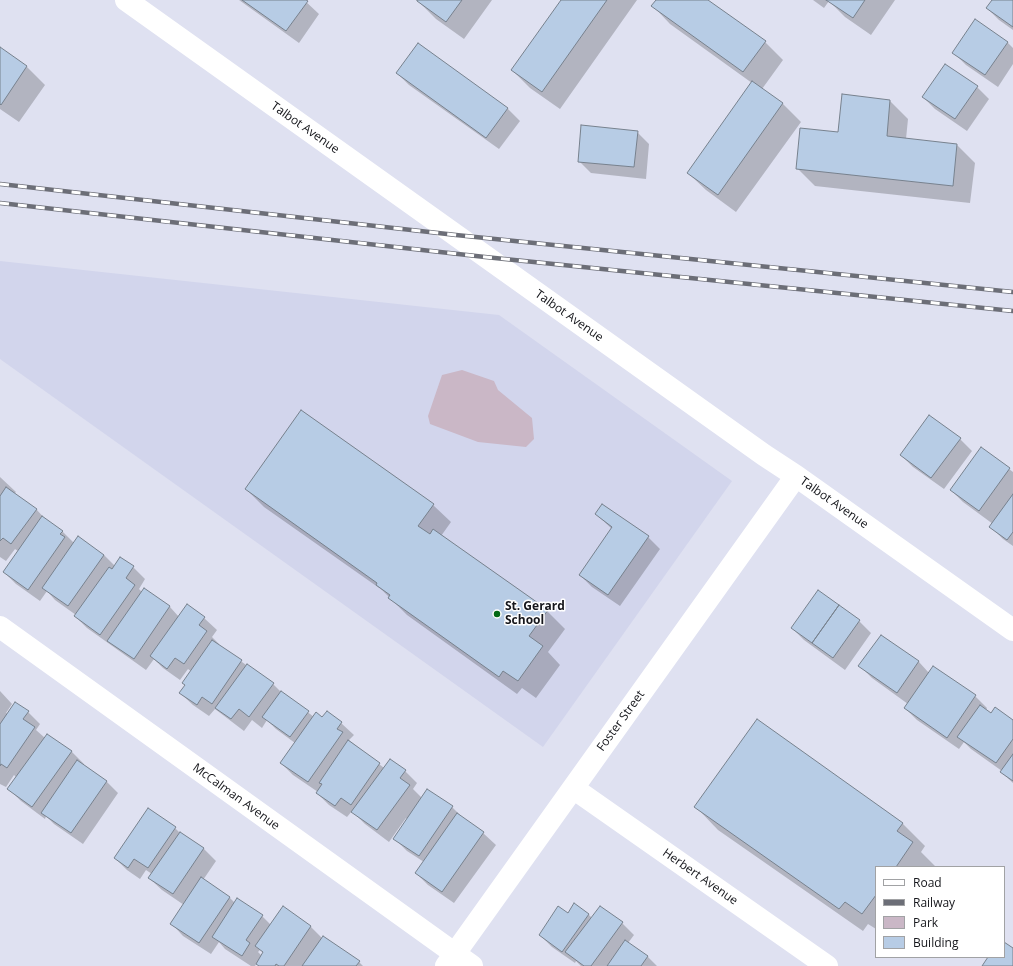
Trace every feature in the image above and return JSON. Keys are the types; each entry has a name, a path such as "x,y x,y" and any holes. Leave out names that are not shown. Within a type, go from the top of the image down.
{"street":[{"name":"Talbot Avenue","path":"126,0 524,285 1013,630"},
{"name":"Foster Street","path":"450,960 796,476"},
{"name":"McCalman Avenue","path":"0,627 450,960 472,966"},
{"name":"Herbert Avenue","path":"573,788 827,966"}],"shaded area":[{"name":"St. Gerard School","path":"0,261 499,315 732,481 543,747 0,359"}],"green space":[{"path":"462,370 494,381 498,390 532,418 534,439 526,447 478,442 430,424 428,416 442,375"}],"building":[{"path":"242,0 306,0 308,1 286,31"},
{"path":"417,0 462,0 446,22"},
{"path":"561,0 607,0 542,92 511,70"},
{"path":"656,0 708,0 766,41 743,72 651,6"},
{"path":"826,0 865,0 853,18"},
{"path":"992,0 1013,0 1013,27 986,8"},
{"path":"975,19 1008,42 985,75 952,53"},
{"path":"418,43 508,108 486,138 396,73"},
{"path":"0,47 27,66 1,105 0,104"},
{"path":"945,64 978,86 955,119 922,97"},
{"path":"752,81 783,103 718,195 687,173"},
{"path":"842,94 890,100 887,136 957,144 953,186 796,169 800,128 838,132"},
{"path":"581,125 638,131 634,167 578,162"},
{"name":"St. Gerard School","path":"301,410 434,504 418,526 430,534 433,529 548,610 529,636 543,646 518,681 503,671 499,677 388,598 390,595 376,585 377,583 245,489"},
{"path":"929,415 961,438 931,478 900,455"},
{"path":"981,447 1010,468 979,511 950,490"},
{"path":"6,487 37,509 11,544 3,538 0,541 0,496"},
{"path":"1013,494 1013,532 1007,540 989,527"},
{"path":"602,504 649,536 608,595 579,575 612,527 595,514"},
{"path":"42,516 63,531 60,534 65,537 28,590 3,572"},
{"path":"78,536 104,555 68,606 42,588"},
{"path":"120,557 134,566 126,578 135,585 100,635 74,616 109,567 112,569"},
{"path":"144,588 170,606 134,659 107,641"},
{"path":"818,590 839,605 812,643 791,628"},
{"path":"187,604 205,617 199,625 207,631 184,664 175,658 167,669 150,656"},
{"path":"839,605 860,620 833,658 812,643"},
{"path":"881,635 919,661 897,693 858,666"},
{"path":"212,640 242,660 212,704 202,697 197,705 179,693 185,685 182,683"},
{"path":"247,664 274,683 249,717 239,709 231,719 215,708"},
{"path":"933,666 976,695 947,738 904,708"},
{"path":"281,691 309,711 290,737 262,717"},
{"path":"15,702 29,711 23,719 35,727 7,768 1,764 0,766 0,724"},
{"path":"980,705 991,713 995,707 1013,720 1013,739 996,763 957,737"},
{"path":"327,711 342,722 337,729 343,732 308,782 280,763 316,712 322,717"},
{"path":"757,719 903,823 897,831 913,842 897,866 875,866 875,896 862,914 845,902 839,909 694,807"},
{"path":"47,734 72,751 32,807 7,789"},
{"path":"348,740 380,763 351,805 341,798 335,806 316,793 322,784 319,783"},
{"path":"1013,754 1013,781 1000,772"},
{"path":"390,759 406,770 400,778 410,785 377,830 351,812"},
{"path":"77,760 107,781 71,833 41,813"},
{"path":"427,789 453,806 419,856 393,839"},
{"path":"148,808 176,827 148,868 134,859 128,868 114,858"},
{"path":"457,813 484,832 442,892 415,873"},
{"path":"180,832 204,848 173,894 148,878"},
{"path":"201,877 230,897 199,943 170,924"},
{"path":"237,898 263,915 246,940 250,943 242,956 212,937"},
{"path":"574,903 589,914 562,952 539,935 558,906 568,913"},
{"path":"283,906 311,926 284,966 279,966 276,964 275,966 259,966 256,964 263,952 255,946"},
{"path":"600,906 623,922 591,966 584,966 565,952"},
{"path":"323,936 360,961 356,966 302,966"},
{"path":"625,940 648,956 641,966 607,966"},
{"path":"1005,943 1013,948 1013,966 982,966 987,958 1005,958"}],"railway":[{"path":"0,184 456,235 1013,292"},
{"path":"0,203 485,257 1013,311"}],"place":[{"name":"St. Gerard School","path":"497,614"}]}
